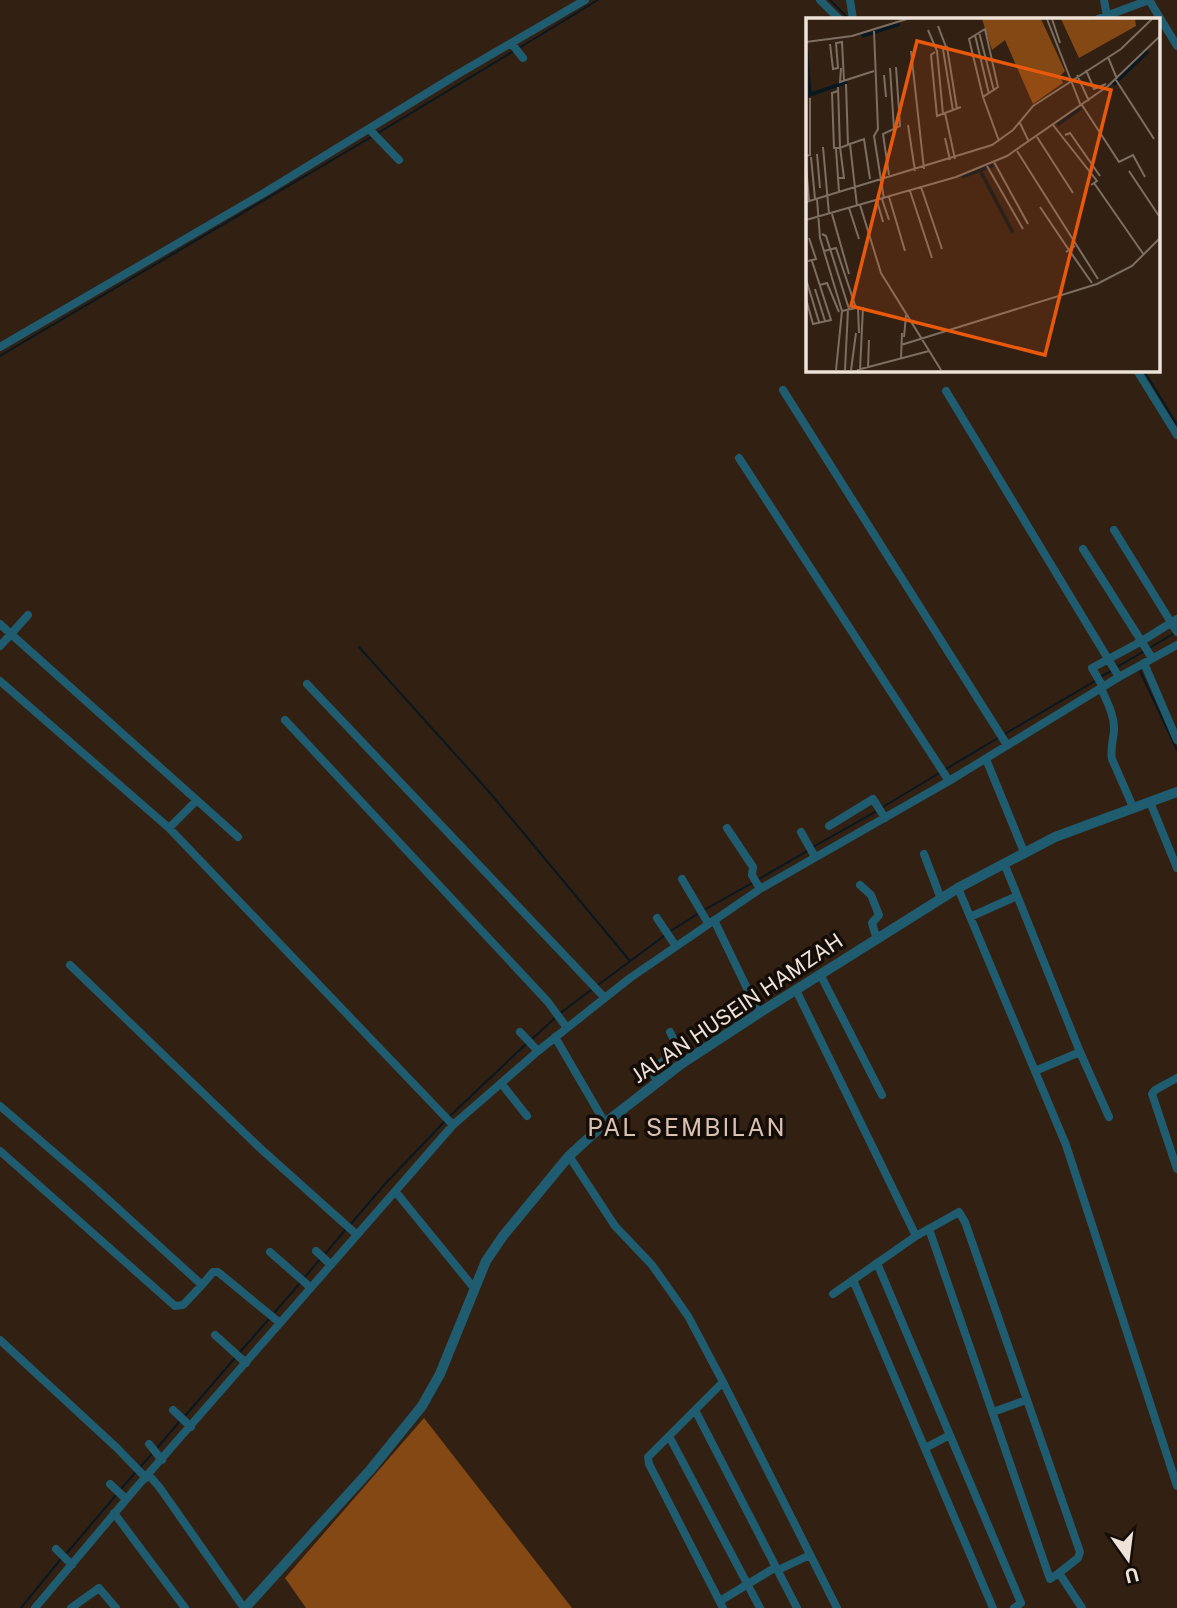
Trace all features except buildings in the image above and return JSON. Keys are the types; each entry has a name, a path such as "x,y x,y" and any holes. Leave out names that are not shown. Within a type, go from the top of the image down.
{"street":[{"path":"0,347 516,50 585,0"},
{"path":"820,0 838,18"},
{"path":"850,0 853,16"},
{"path":"1104,0 1103,18 1135,3 1149,0 1160,18"},
{"path":"1160,18 1177,46"},
{"path":"374,134 399,160"},
{"path":"1137,371 1177,435"},
{"path":"783,390 1006,743"},
{"path":"946,391 1119,677"},
{"path":"739,458 947,779"},
{"path":"1114,530 1175,626 1092,668 1102,686 1112,716 1112,759 1133,807"},
{"path":"1083,550 1143,641 1145,662 1177,740"},
{"path":"0,646 28,615"},
{"path":"0,624 238,837"},
{"path":"35,1608 125,1498 190,1426 328,1262 453,1125 537,1051 603,996 674,943 759,886 986,759 1006,743 1177,645"},
{"path":"0,681 169,828 453,1125"},
{"path":"307,684 603,996"},
{"path":"285,720 555,1011 566,1027"},
{"path":"986,759 1024,852"},
{"name":"JALAN HUSEIN HAMZAH","path":"244,1608 371,1469 422,1406 440,1374 486,1261 503,1236 569,1156 605,1123 657,1082 759,1013 958,888 1055,837 1177,792"},
{"path":"829,826 873,799 883,816"},
{"path":"169,828 197,800"},
{"path":"1150,802 1177,868"},
{"path":"727,828 753,867 752,874 759,886"},
{"path":"801,832 814,855"},
{"path":"924,854 941,900"},
{"path":"1004,863 1109,1117"},
{"path":"682,879 698,907 710,921 759,1013"},
{"path":"860,886 872,895 879,915 872,923 877,940"},
{"path":"958,888 1066,1145 1177,1486"},
{"path":"970,917 1017,896"},
{"path":"657,918 674,943"},
{"path":"70,965 261,1149 355,1234"},
{"path":"820,974 882,1095"},
{"path":"796,990 916,1236"},
{"path":"520,1032 537,1051"},
{"path":"657,1082 652,1069 679,1050 670,1032"},
{"path":"555,1037 605,1123"},
{"path":"1035,1071 1080,1052"},
{"path":"1177,1078 1152,1094 1177,1169"},
{"path":"501,1083 527,1116"},
{"path":"0,1106 202,1285"},
{"path":"0,1151 175,1306 183,1306 216,1271 278,1321"},
{"path":"569,1156 615,1226 652,1265 688,1316 837,1608"},
{"path":"395,1191 474,1288"},
{"path":"833,1294 916,1236 959,1212 965,1222 1080,1552 1078,1558 1059,1573 1050,1579 929,1229"},
{"path":"316,1251 328,1262"},
{"path":"270,1252 309,1286"},
{"path":"877,1264 1021,1602 1014,1608"},
{"path":"853,1280 993,1608"},
{"path":"215,1335 244,1362"},
{"path":"0,1340 160,1488 244,1608"},
{"path":"723,1382 648,1457 721,1605 748,1584 810,1555"},
{"path":"993,1412 1026,1400"},
{"path":"695,1410 797,1608"},
{"path":"175,1412 190,1426"},
{"path":"925,1448 950,1435"},
{"path":"669,1436 760,1608"},
{"path":"151,1446 161,1459"},
{"path":"112,1485 125,1498"},
{"path":"114,1513 185,1608"},
{"path":"57,1551 70,1564"},
{"path":"1059,1573 1082,1608"},
{"path":"71,1608 99,1588 116,1608"}],"shaded area":[{"path":"424,1418 572,1608 306,1608 285,1578"}],"waterway":[{"path":"519,48 598,0"},
{"path":"830,0 848,18"},
{"path":"378,133 514,51"},
{"path":"0,356 373,136"},
{"path":"1144,371 1177,425"},
{"path":"1151,647 1173,634"},
{"path":"359,647 491,794 630,961"},
{"path":"1117,667 1143,652"},
{"path":"1139,669 1177,750"},
{"path":"1102,676 1113,670"},
{"path":"1003,735 1095,681"},
{"path":"946,769 998,738"},
{"path":"883,807 941,772"},
{"path":"813,847 875,812"},
{"path":"759,879 809,850"},
{"path":"704,910 754,882"},
{"path":"669,932 699,913"},
{"path":"598,985 664,936"},
{"path":"559,1014 591,990"},
{"path":"531,1040 555,1018"},
{"path":"449,1117 526,1044"},
{"path":"350,1225 445,1121"},
{"path":"325,1254 346,1229"},
{"path":"304,1278 321,1258"},
{"path":"275,1312 301,1282"},
{"path":"240,1352 269,1319"},
{"path":"185,1416 234,1359"},
{"path":"158,1447 179,1422"},
{"path":"139,1468 152,1454"},
{"path":"121,1489 135,1473"},
{"path":"66,1554 117,1494"},
{"path":"21,1608 60,1560"}],"district":[{"name":"PAL SEMBILAN","path":"687,1127"}]}
